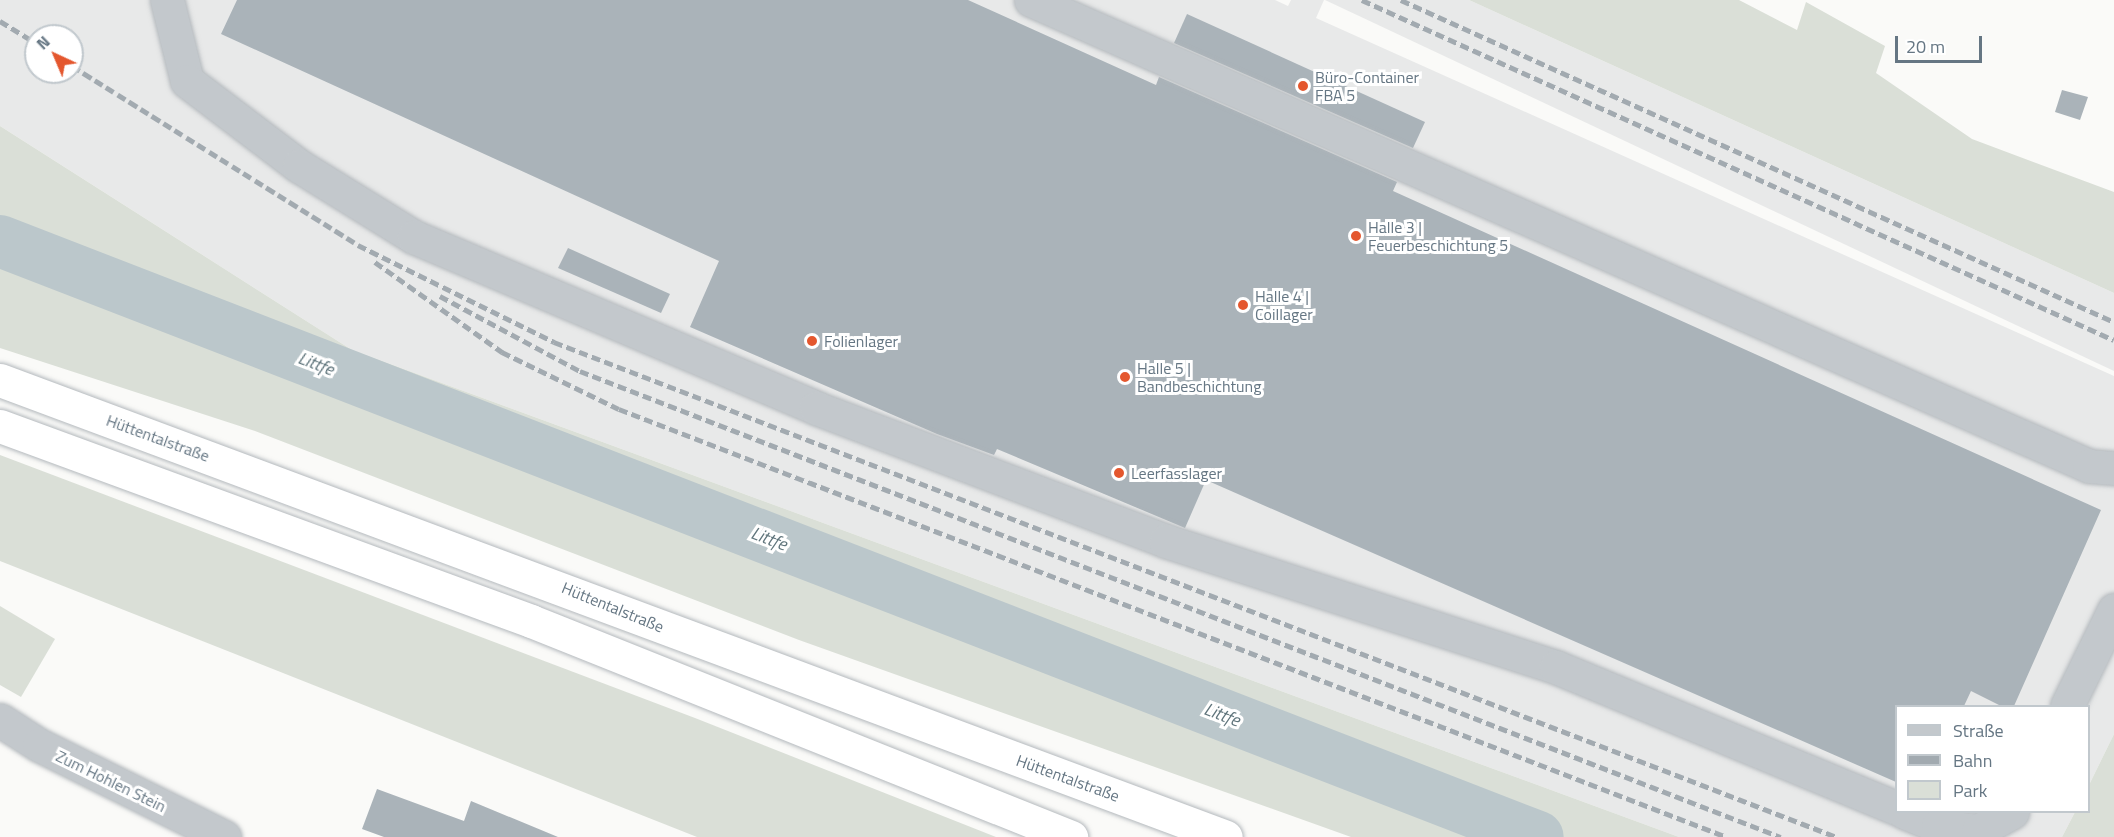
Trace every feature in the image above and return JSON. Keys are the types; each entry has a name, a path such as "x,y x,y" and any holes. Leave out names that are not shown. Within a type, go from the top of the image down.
{"highway":[{"name":"Hüttentalstraße","path":"0,380 1226,837"},
{"path":"0,426 531,621 1071,837"}],"street":[{"path":"167,0 187,81 299,166 414,237 816,408 1166,541 1556,667 1895,808"},
{"path":"1031,0 2089,466 2114,468"},
{"path":"2067,705 2114,609"},
{"name":"Zum Hohlen Stein","path":"0,720 39,745 224,837"},
{"path":"1906,813 1938,826 1978,831 2010,813"}],"shaded area":[{"path":"0,0 1275,0 1288,6 1291,0 1324,0 1316,18 2114,376 2114,734 2090,783 2090,705 1895,705 1895,813 2074,813 2062,837 1679,837 352,350 0,126"},
{"path":"1325,0 1469,0 2114,293 2114,371"}],"green space":[{"path":"1469,0 1739,0 1797,30 1806,2 1885,46 1876,73 1972,139 2114,192 2114,293"},
{"path":"0,126 352,350 1679,837 1351,837 799,640 255,431 0,348"},
{"path":"0,455 695,718 996,837 697,837 0,561"},
{"path":"0,606 55,639 21,697 0,685"},
{"path":"2114,734 2114,837 2062,837 2074,813 2090,813 2090,783"}],"building":[{"path":"237,0 968,0 1156,85 1159,77 1397,182 1393,191 2101,510 2014,705 1999,705 1971,691 1964,705 1895,705 1895,782 1206,480 1185,528 997,449 994,455 937,434 690,327 719,261 221,34"},
{"name":"Büro-Container FBA 5","path":"1187,14 1425,122 1413,148 1174,43"},
{"path":"2062,90 2088,97 2080,120 2055,112"},
{"path":"568,248 670,294 661,313 558,268"},
{"path":"377,789 464,821 471,801 558,837 384,837 362,829"}],"waterway":[{"name":"Littfe","path":"0,241 1538,837"}],"railway":[{"path":"1362,0 2114,340"},
{"path":"1401,0 2114,322"},
{"path":"0,21 24,36"},
{"path":"84,74 358,245 554,342 1837,837"},
{"path":"375,262 502,352 619,409 1727,837"},
{"path":"440,296 580,371 1781,837"}],"place":[{"name":"Büro-Container FBA 5","path":"1303,86"},
{"name":"Halle 3 | Feuerbeschichtung 5","path":"1356,236"},
{"name":"Halle 4 | Coillager","path":"1243,305"},
{"name":"Folienlager","path":"812,341"},
{"name":"Halle 5 | Bandbeschichtung","path":"1125,377"},
{"name":"Leerfasslager","path":"1119,473"}]}
